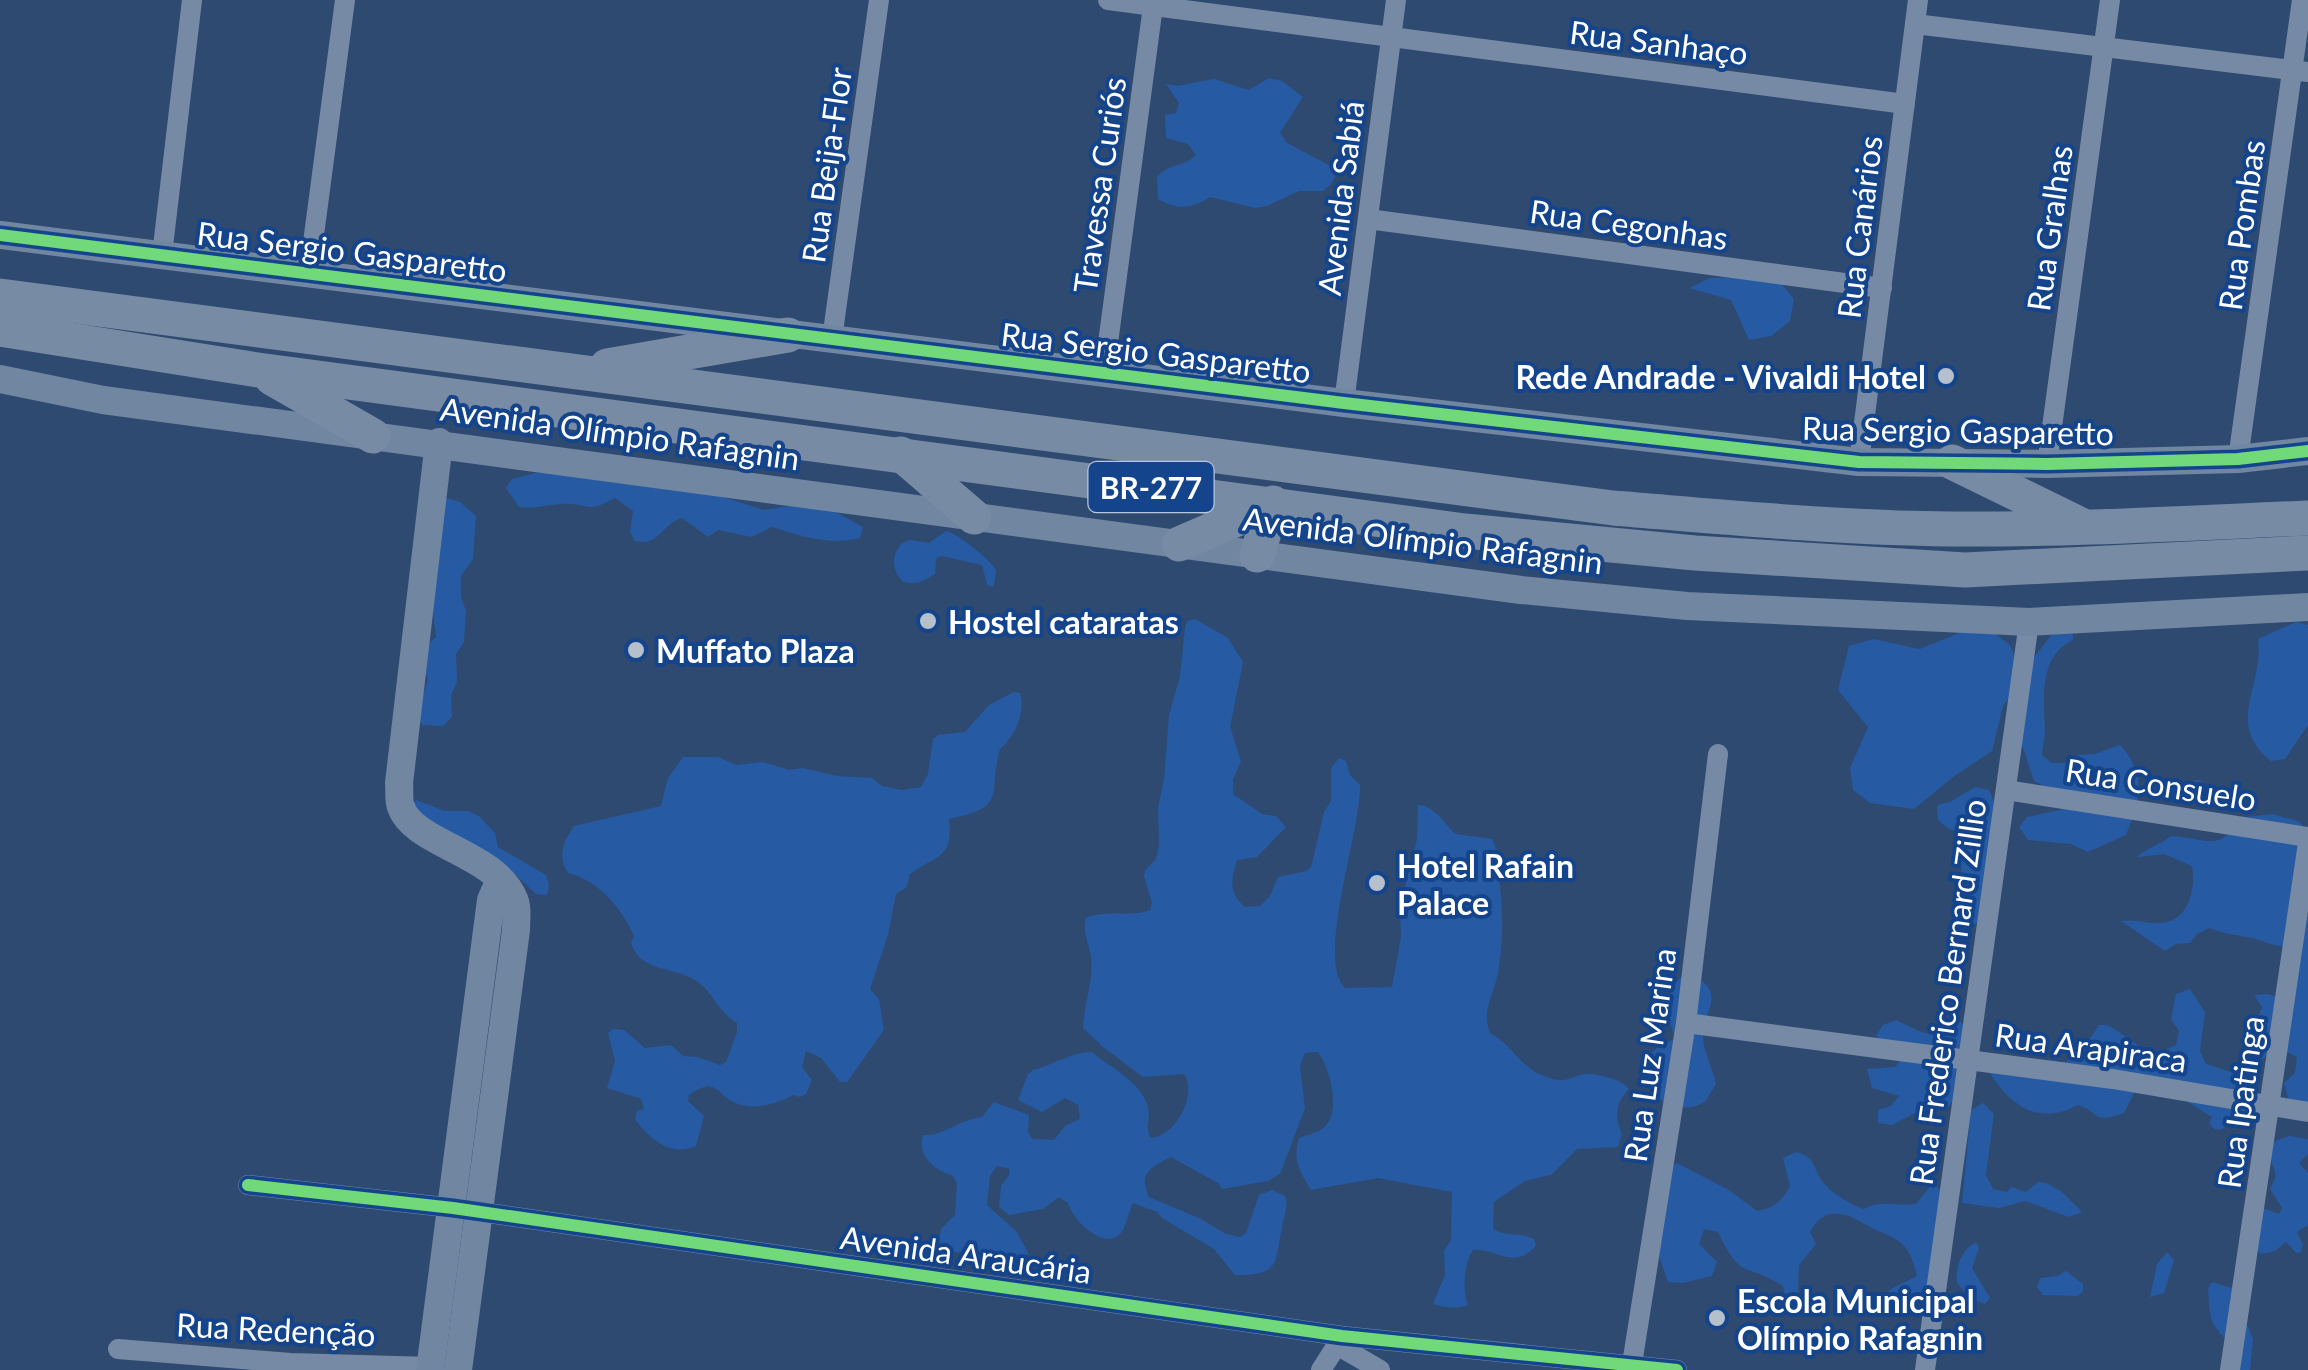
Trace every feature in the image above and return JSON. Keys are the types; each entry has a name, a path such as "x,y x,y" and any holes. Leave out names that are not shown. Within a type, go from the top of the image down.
{"highway":[{"name":"BR-277","path":"0,296 1614,508 1848,526 2089,528 2308,518"},
{"name":"BR-277","path":"0,329 258,370 1465,530 1695,554 1964,570 2308,553"},
{"path":"570,372 788,335"},
{"path":"258,370 373,436"},
{"path":"900,454 974,517"},
{"path":"1952,462 2089,528"},
{"path":"1179,544 1273,503"},
{"path":"1257,555 1273,503"}],"street":[{"path":"162,255 192,0"},
{"path":"309,274 345,0"},
{"name":"Rua Beija-Flor","path":"832,339 880,0"},
{"name":"Rua Sanhaço","path":"1108,0 1905,104"},
{"name":"Avenida Sabiá","path":"1344,403 1396,0"},
{"name":"Rua Canários","path":"1858,462 1918,0"},
{"name":"Rua Gralhas","path":"2047,464 2110,0"},
{"name":"Rua Pombas","path":"2238,459 2300,71 2302,0"},
{"name":"Travessa Curiós","path":"1104,373 1153,6"},
{"path":"1915,24 2300,71"},
{"name":"Rua Cegonhas","path":"1368,219 1882,288"},
{"name":"Rua Sergio Gasparetto","path":"0,236 1344,403 1858,462 2047,464 2238,459 2308,451"},
{"name":"Avenida Olímpio Rafagnin","path":"0,379 104,400 1521,590 1687,606 2029,622 2308,607"},
{"path":"439,442 399,783 400,808 416,827 477,860 500,880 515,900 516,930 440,1369"},
{"name":"Rua Frederico Bernard Zillio","path":"1925,1370 2029,622"},
{"name":"Rua Luz Marina","path":"1632,1364 1686,1023 1718,754"},
{"name":"Rua Consuelo","path":"2006,790 2308,840"},
{"name":"Rua Ipatinga","path":"2230,1370 2308,840"},
{"name":"Rua Arapiraca","path":"1686,1023 2113,1078 2308,1112"},
{"name":"Avenida Araucária","path":"248,1185 466,1210 1340,1340 1677,1370"},
{"path":"1320,1370 1340,1340 1380,1370"},
{"name":"Rua Redenção","path":"118,1350 440,1369"}],"shaded area":[{"path":"1269,78 1282,81 1303,97 1280,133 1287,143 1338,170 1332,183 1323,191 1299,191 1255,208 1210,197 1184,207 1158,199 1157,177 1196,155 1188,144 1166,138 1165,115 1176,113 1179,103 1166,84 1177,86 1214,79 1249,90"},
{"path":"1710,278 1779,281 1794,299 1790,321 1771,336 1749,340 1731,300 1689,288"},
{"path":"548,470 707,492 764,510 789,506 832,510 863,527 860,538 838,541 772,527 752,537 718,530 708,537 682,518 650,541 635,541 630,532 633,511 615,498 592,507 519,507 506,488 512,479"},
{"path":"440,496 460,502 476,516 473,559 461,576 466,611 464,642 456,654 452,717 443,726 422,725 417,712 428,680 426,651 436,637 431,597"},
{"path":"946,531 966,542 994,567 993,587 987,585 982,565 941,556 936,559 935,574 931,577 915,583 902,581 894,563 901,544 910,540 929,543"},
{"path":"1195,619 1228,638 1243,662 1230,727 1241,761 1233,780 1233,794 1262,814 1276,816 1286,827 1257,857 1237,860 1232,885 1240,902 1245,907 1260,906 1270,896 1278,877 1311,867 1324,812 1331,801 1331,768 1339,758 1346,761 1350,775 1360,785 1337,922 1337,973 1345,988 1392,987 1401,937 1400,908 1417,839 1418,805 1425,806 1456,834 1492,839 1495,845 1502,940 1488,1010 1490,1033 1542,1075 1562,1080 1596,1075 1629,1089 1617,1110 1622,1134 1618,1147 1577,1149 1551,1175 1525,1181 1494,1202 1493,1229 1529,1237 1536,1246 1512,1258 1473,1250 1465,1277 1468,1305 1450,1308 1433,1304 1445,1275 1444,1251 1451,1240 1452,1192 1378,1178 1311,1190 1297,1159 1299,1138 1322,1129 1333,1103 1327,1069 1318,1052 1305,1053 1300,1066 1305,1108 1280,1174 1268,1181 1222,1189 1171,1157 1152,1168 1146,1177 1149,1197 1240,1237 1246,1233 1259,1195 1272,1190 1285,1196 1276,1258 1261,1273 1235,1275 1214,1249 1157,1212 1133,1203 1120,1234 1105,1239 1089,1231 1059,1197 1043,1209 1009,1215 999,1207 1001,1186 1010,1169 997,1166 990,1176 987,1205 1016,1231 1029,1254 1016,1258 943,1251 938,1246 941,1229 955,1215 957,1183 952,1175 928,1161 922,1149 923,1135 982,1117 994,1102 1029,1115 1028,1132 1032,1139 1054,1140 1065,1126 1080,1119 1078,1105 1065,1098 1042,1112 1018,1100 1033,1070 1092,1052 1139,1090 1148,1107 1151,1138 1168,1131 1182,1114 1188,1093 1184,1074 1143,1077 1083,1028 1092,965 1085,928 1086,918 1094,915 1150,910 1152,903 1144,876 1156,859 1159,845 1158,808 1169,715 1180,676 1185,627"},
{"path":"2296,622 2308,625 2308,725 2285,759 2271,761 2257,747 2248,719 2258,639"},
{"path":"2072,626 2073,640 2062,647 2048,668 2042,755 2052,763 2066,763 2078,755 2120,745 2135,767 2139,788 2126,835 2088,852 2071,844 2028,840 2019,827 2027,817 2069,808 2059,794 2034,781 2020,739 2031,661 2058,627"},
{"path":"1990,630 2010,645 2019,665 2017,688 2003,706 1992,751 1914,809 1870,803 1853,790 1850,768 1868,727 1838,690 1849,646 1873,639 1920,649 1964,631"},
{"path":"1014,692 1020,693 1020,716 1015,731 1000,749 989,803 949,819 946,849 910,874 907,887 896,894 888,935 870,989 879,999 884,1030 847,1082 840,1082 821,1058 806,1051 802,1067 812,1080 806,1094 752,1106 738,1104 712,1087 699,1089 689,1095 688,1101 704,1116 696,1146 669,1148 654,1139 635,1119 637,1111 644,1109 641,1099 607,1088 615,1061 608,1033 613,1029 624,1030 645,1048 671,1045 683,1056 720,1065 726,1062 737,1023 698,982 642,960 631,943 634,936 616,905 590,882 568,873 563,849 574,826 661,806 668,778 683,757 718,757 736,765 763,762 789,770 803,768 837,776 872,778 882,786 902,790 921,787 928,774 933,739 965,732 989,705"},
{"path":"2201,780 2207,788 2198,803 2188,805 2171,798 2173,785"},
{"path":"1975,787 1989,790 1994,802 1983,922 1969,925 1962,890 1963,832 1949,829 1938,820 1937,805"},
{"path":"416,800 445,811 468,811 479,816 495,833 498,847 546,875 547,895 536,894 511,871 446,837 411,806"},
{"path":"2273,814 2300,822 2308,835 2308,1115 2291,1108 2284,1083 2295,1073 2297,1057 2278,1052 2263,1059 2235,1085 2239,1090 2231,1107 2232,1121 2221,1130 2209,1123 2212,1117 2178,1096 2136,1089 2124,1113 2106,1118 2078,1105 2048,1114 2023,1108 2012,1100 1985,1065 1991,1054 2066,1062 2083,1049 2099,1025 2107,1025 2148,1049 2166,1050 2176,1045 2179,1031 2171,1019 2176,994 2190,989 2205,1012 2200,1051 2206,1064 2231,1072 2243,1058 2262,1007 2254,995 2281,998 2286,946 2209,928 2190,943 2176,944 2165,951 2121,921 2171,921 2184,910 2191,893 2192,866 2164,854 2137,857 2141,854 2171,836 2220,840 2246,817"},
{"path":"1686,973 1708,987 1711,995 1703,1038 1716,1084 1705,1102 1686,1108 1669,1105 1656,1093 1648,1063 1652,1052 1674,1039 1667,1016 1668,998"},
{"path":"1896,1020 1936,1035 1947,1025 1961,1022 1968,1033 1955,1099 1946,1109 1917,1112 1892,1125 1878,1123 1878,1110 1891,1106 1899,1096 1872,1088 1867,1069 1895,1067 1903,1057 1876,1036 1883,1025"},
{"path":"1983,1103 1994,1114 1986,1175 1993,1189 2007,1192 2011,1187 2026,1192 2038,1182 2046,1183 2061,1191 2082,1212 2069,1217 2025,1201 1999,1208 1962,1203 1971,1110"},
{"path":"2290,1136 2308,1139 2308,1154 2299,1163 2308,1173 2308,1225 2297,1232 2303,1245 2301,1252 2296,1253 2286,1242 2275,1251 2261,1254 2255,1249 2260,1207 2279,1214 2282,1208 2270,1189 2276,1176 2271,1146"},
{"path":"1796,1152 1810,1159 1830,1189 1864,1209 1883,1204 1916,1204 1931,1185 1939,1188 1942,1202 1927,1293 1905,1311 1881,1299 1891,1289 1917,1276 1909,1252 1898,1240 1840,1214 1827,1215 1815,1224 1810,1232 1816,1244 1799,1265 1798,1294 1786,1300 1783,1286 1744,1268 1733,1258 1718,1232 1704,1229 1699,1244 1717,1262 1712,1276 1683,1283 1668,1282 1659,1256 1665,1169 1677,1163 1729,1190 1757,1211 1773,1206 1787,1192 1790,1186 1783,1158"},
{"path":"1976,1242 1979,1248 1972,1268 1990,1298 1985,1304 1971,1299 1957,1283 1960,1260"},
{"path":"2167,1252 2174,1260 2164,1293 2150,1297 2157,1264"},
{"path":"2066,1271 2083,1284 2083,1291 2078,1296 2043,1295 2037,1287 2040,1278"},
{"path":"2212,1282 2232,1288 2253,1339 2250,1370 2222,1370 2227,1339 2211,1316 2208,1288"}],"cycle path":[{"path":"0,235 1344,403 1859,462 2047,464 2238,459 2308,451"},
{"path":"248,1185 453,1208 1342,1336 1677,1370"}],"place":[{"name":"Rede Andrade - Vivaldi Hotel","path":"1946,376"},
{"name":"Hostel cataratas","path":"928,621"},
{"name":"Muffato Plaza","path":"636,650"},
{"name":"Hotel Rafain Palace","path":"1377,883"},
{"name":"Escola Municipal Olímpio Rafagnin","path":"1717,1318"}]}
